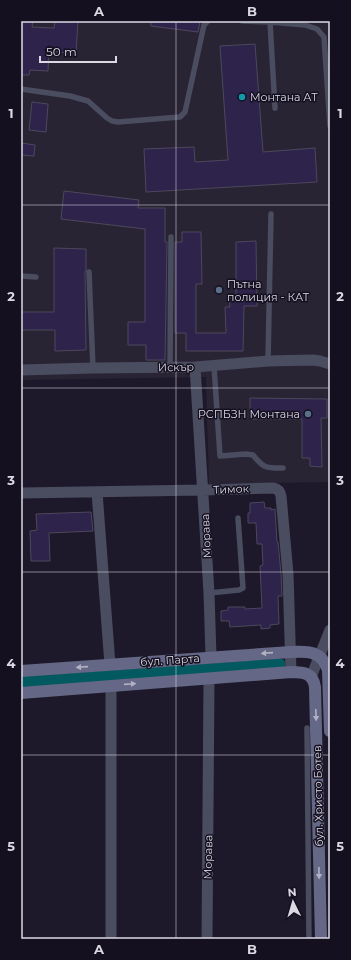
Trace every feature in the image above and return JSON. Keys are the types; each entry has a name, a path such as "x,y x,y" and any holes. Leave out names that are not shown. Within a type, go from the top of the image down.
{"main road":[{"name":"бул. Парта","path":"21,671 291,652 308,652 319,656"},
{"name":"бул. Христо Ботев","path":"319,656 325,663 328,670 330,731"},
{"name":"бул. Парта","path":"21,693 291,672 299,672 311,677"},
{"name":"бул. Христо Ботев","path":"311,677 316,687 312,755 321,939"}],"street":[{"name":"Искър","path":"21,370 170,368 268,361 313,360 320,360 330,364"},
{"name":"Морава","path":"196,367 209,593 211,657"},
{"name":"Тимок","path":"21,493 277,489 280,492 288,574 291,652"},
{"path":"97,492 110,665"},
{"path":"311,677 330,630"},
{"path":"291,652 291,672"},
{"name":"Морава","path":"207,939 209,679"},
{"path":"111,686 111,939"}],"lane":[{"path":"21,89 70,96 88,101 112,121 118,122 180,117 185,112 204,25 208,21"},
{"path":"242,21 306,25 317,29 324,38 330,126"},
{"path":"270,22 275,108"},
{"path":"268,361 271,214"},
{"path":"170,368 171,237"},
{"path":"89,272 93,368"},
{"path":"21,276 36,277"},
{"path":"214,366 220,456 246,454 253,455 259,463 266,467 284,468"},
{"path":"209,593 240,590 242,588 238,518"},
{"path":"307,728 312,755 309,939"}],"shaded area":[{"path":"21,21 330,21 330,482 209,484 206,377 21,380"}],"building":[{"path":"21,21 33,21 32,27 54,28 55,21 78,21 76,54 49,51 48,71 30,70 29,75 21,75"},
{"path":"151,21 200,21 198,32 151,26"},
{"path":"255,44 263,152 315,148 317,182 146,192 144,149 194,147 195,162 228,160 220,46"},
{"path":"32,102 48,104 46,132 29,130"},
{"path":"21,143 35,145 34,156 21,155"},
{"path":"64,191 139,200 138,208 165,208 165,242 167,242 165,360 146,360 146,345 128,345 128,322 145,322 145,229 61,219"},
{"path":"182,232 201,232 202,284 196,284 196,333 226,333 225,307 230,307 229,298 236,298 236,242 256,241 257,306 244,306 243,351 186,351 186,333 175,333 175,242 182,242"},
{"path":"54,248 86,249 86,350 55,351 55,330 21,330 21,312 54,312"},
{"path":"250,398 327,399 327,418 321,418 322,467 310,466 310,458 302,458 302,419 250,419"},
{"path":"264,502 265,508 271,508 271,510 275,509 282,596 278,596 279,624 270,625 270,628 261,629 261,625 230,627 229,621 221,621 221,611 228,610 228,607 245,607 245,609 262,608 260,566 263,565 262,544 257,544 256,523 248,523 248,513 250,513 250,503"},
{"path":"91,512 93,531 49,533 50,561 31,561 30,531 37,530 36,514"}],"waterway":[{"path":"21,682 280,664"}],"place":[{"name":"Монтана АТ","path":"242,97"},
{"name":"Пътна полиция - КАТ","path":"219,290"},
{"name":"РСПБЗН Монтана","path":"308,414"}]}
